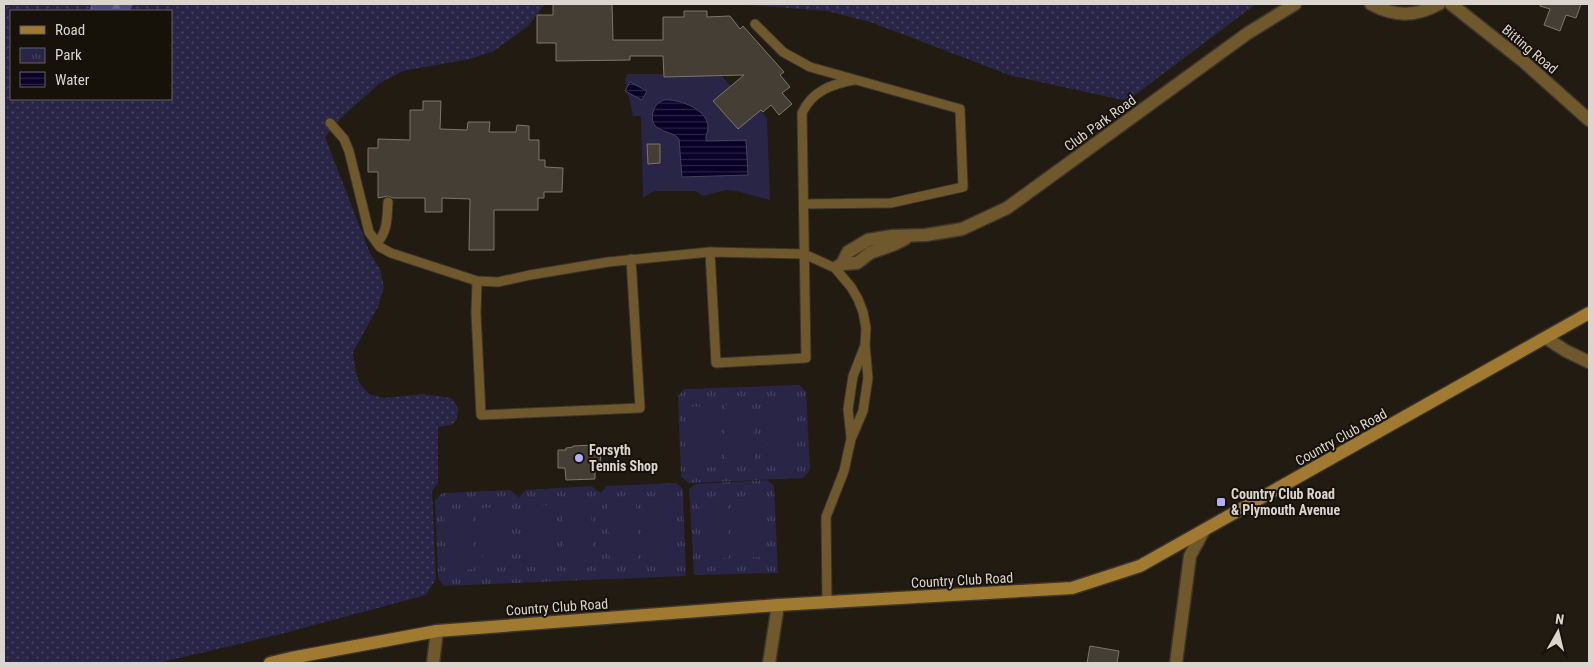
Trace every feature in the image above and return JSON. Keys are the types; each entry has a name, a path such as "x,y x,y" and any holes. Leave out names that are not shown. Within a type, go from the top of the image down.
{"main road":[{"name":"Country Club Road","path":"270,663 290,661 437,631 778,605 1072,588 1140,566 1589,314"}],"street":[{"name":"Club Park Road","path":"839,266 848,252 868,240 926,235 962,228 1008,208 1248,33 1295,4"},
{"path":"1371,4 1385,11 1406,14 1427,11 1439,4"},
{"name":"Bitting Road","path":"1450,4 1523,61 1589,120"},
{"path":"1546,338 1566,351 1589,362"},
{"path":"1176,663 1190,556 1203,532"},
{"path":"769,663 778,605"},
{"path":"433,663 437,631"}],"lane":[{"path":"755,24 783,52 810,67 960,109 963,187 891,202 804,204"},
{"path":"710,252 716,363 806,358 802,113 810,98 819,92 843,82 854,80"},
{"path":"330,123 344,139 349,151 369,232 380,247 391,253 477,281 498,282 631,259 710,252 804,254 839,266 858,299 865,321 868,378 863,410 851,438 844,471 826,517 827,602"},
{"path":"377,243 383,236 386,225 388,202"},
{"path":"477,281 476,313 481,415 640,408 631,259"},
{"path":"851,438 848,409 853,376 865,345"}],"green space":[{"path":"4,4 545,4 528,26 494,51 470,59 403,71 380,83 344,115 325,137 370,253 380,269 384,287 378,307 353,352 356,373 360,384 369,394 384,398 423,394 451,398 458,409 456,421 451,425 438,427 438,483 432,491 436,579 426,595 281,634 158,663 4,663"},
{"path":"91,4 133,4 130,10 90,10"},
{"path":"736,4 1256,4 1127,101 1012,76 873,23 827,11"},
{"path":"719,72 730,86 737,81 767,118 770,200 726,190 703,196 695,191 656,191 643,198 641,116 633,116 625,80 627,74 664,74 664,77"},
{"path":"799,385 806,391 810,470 803,478 689,483 681,477 678,396 685,389"},
{"path":"794,403 796,464 768,465 766,405"},
{"path":"752,404 755,465 726,466 724,405"},
{"path":"715,406 718,467 690,468 687,407"},
{"path":"767,480 774,486 778,573 694,575 689,489 695,484"},
{"path":"676,483 683,489 686,576 444,586 438,578 435,501 442,493 510,490 519,497 526,490 591,486 601,493 607,486"},
{"path":"763,497 766,557 738,558 735,498"},
{"path":"727,498 729,558 701,559 699,499"},
{"path":"673,500 676,561 648,562 645,501"},
{"path":"636,501 638,562 610,563 608,502"},
{"path":"591,503 593,564 565,565 562,505"},
{"path":"553,505 555,565 527,566 525,506"},
{"path":"509,507 511,567 483,568 481,508"},
{"path":"472,509 474,569 446,570 444,510"}],"water":[{"path":"630,82 647,91 642,100 625,91"},
{"path":"664,100 689,105 700,112 708,125 706,141 746,140 748,175 682,177 679,139 661,130 654,124 652,119 654,108"}],"building":[{"path":"553,4 612,4 613,40 663,40 663,17 684,17 684,11 707,11 707,17 730,16 740,29 743,26 784,72 780,75 790,87 782,93 792,104 779,115 771,105 763,112 761,110 738,129 713,101 744,75 664,77 663,56 630,56 630,60 556,61 556,43 537,43 537,15 553,15"},
{"path":"1540,4 1581,4 1576,18 1566,15 1560,31 1544,25 1550,9 1540,6"},
{"path":"423,101 441,101 440,129 467,130 468,122 490,122 489,132 516,132 517,125 529,126 529,140 539,140 539,160 545,160 545,167 563,168 562,192 544,192 544,198 538,198 538,210 494,210 494,250 469,250 470,199 442,198 442,212 425,212 425,198 393,198 388,196 378,198 378,172 368,172 368,148 378,148 378,139 410,140 410,110 423,110"},
{"path":"647,144 660,144 660,163 648,164"},
{"name":"Forsyth Tennis Shop","path":"593,445 593,447 600,447 601,466 595,467 595,479 566,480 565,468 558,468 558,450 566,450 566,448 573,446"},
{"path":"1090,646 1119,651 1117,663 1087,663"}],"place":[{"name":"Forsyth Tennis Shop","path":"579,458"},
{"name":"Country Club Road & Plymouth Avenue","path":"1221,502"}]}
